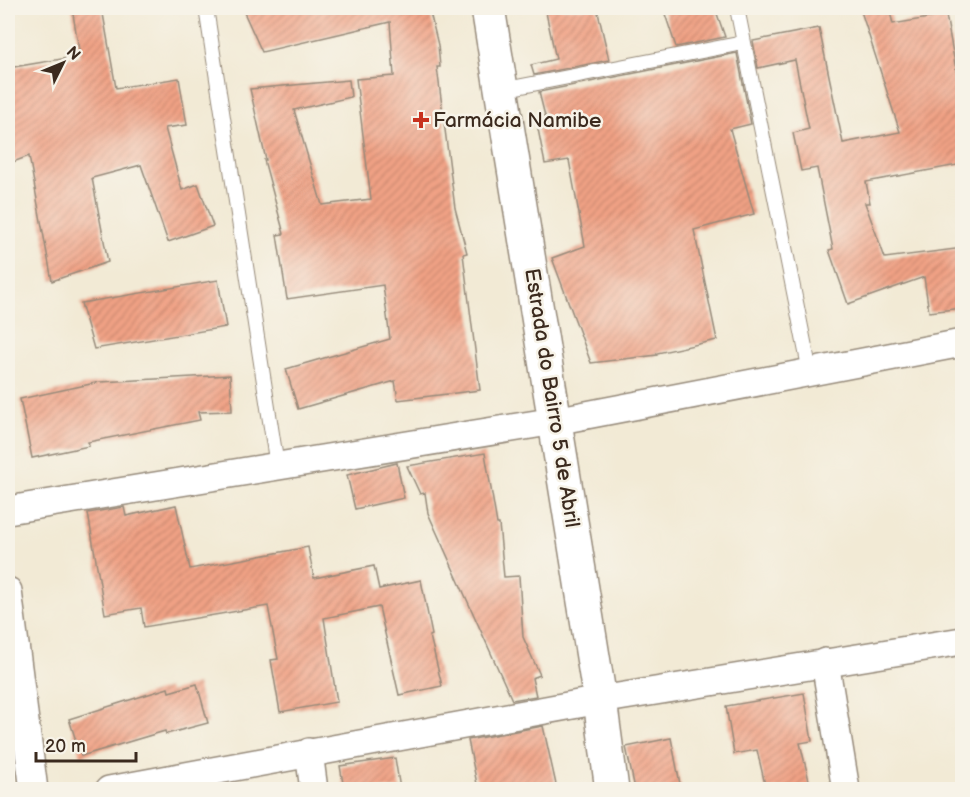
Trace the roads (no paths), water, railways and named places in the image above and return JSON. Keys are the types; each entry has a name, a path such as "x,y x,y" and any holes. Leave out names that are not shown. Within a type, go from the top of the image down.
{"street":[{"name":"Estrada do Bairro 5 de Abril","path":"488,8 600,700 612,789"},
{"path":"8,510 555,421 963,343"},
{"path":"8,591 34,789"},
{"path":"109,789 600,700 963,641"},
{"path":"825,662 846,789"},
{"path":"309,752 314,789"}],"lane":[{"path":"206,8 277,466"},
{"path":"737,8 810,372"},
{"path":"502,90 743,44"}],"place":[{"name":"Farmácia Namibe","path":"421,120"}]}
